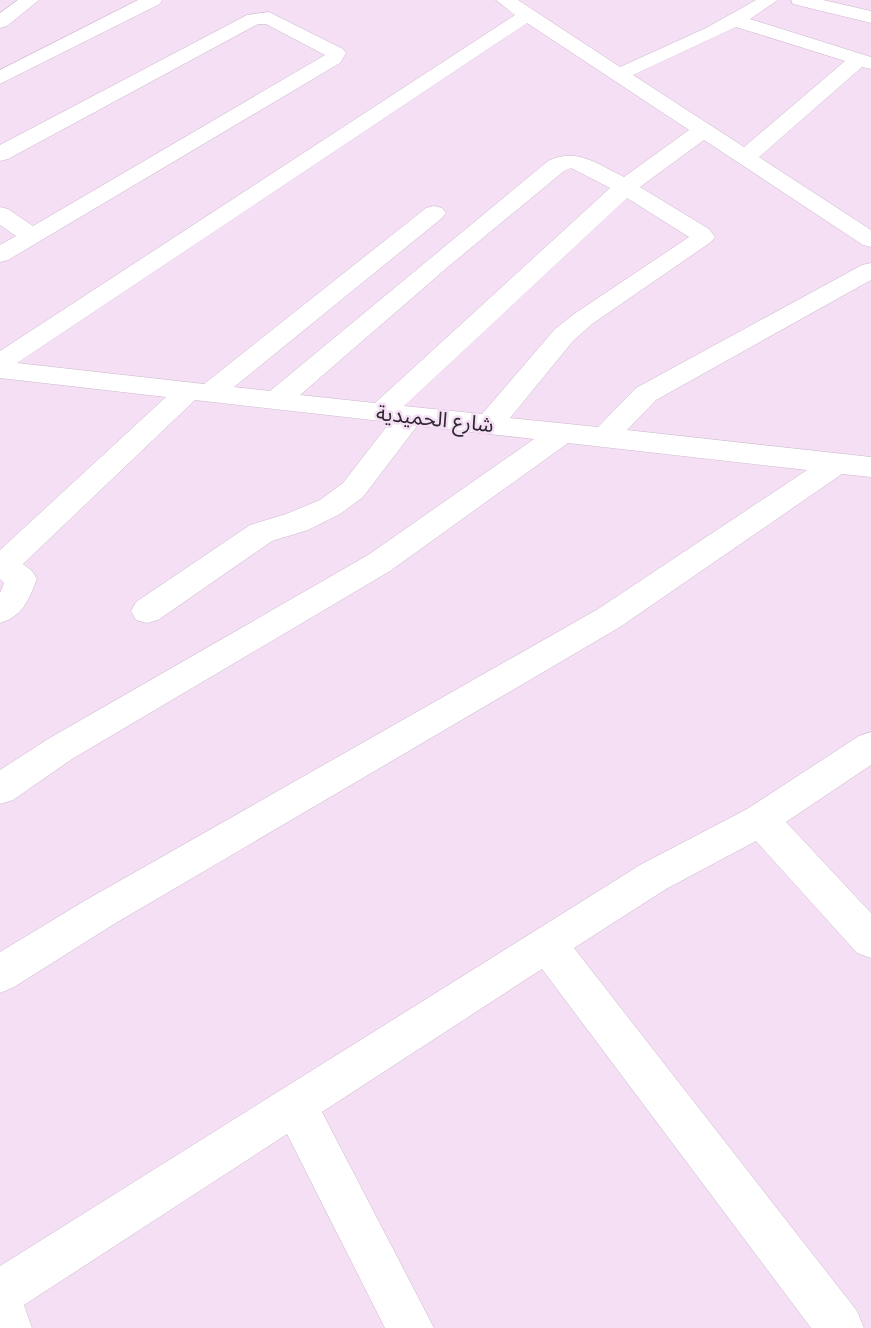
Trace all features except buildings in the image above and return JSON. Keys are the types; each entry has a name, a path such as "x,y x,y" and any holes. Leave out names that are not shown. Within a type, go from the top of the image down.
{"street":[{"path":"0,22 30,0"},
{"path":"0,78 153,0"},
{"path":"505,0 863,235 871,212"},
{"path":"616,75 683,48 769,0"},
{"path":"800,0 871,17"},
{"path":"0,363 527,15"},
{"path":"0,154 254,19 269,18 336,53 333,59 231,121 0,255"},
{"path":"735,21 865,61"},
{"path":"744,158 865,61"},
{"path":"380,412 625,187 702,131"},
{"path":"276,401 440,261 556,166 567,161 576,162 625,187 701,234 703,237 583,319 564,335 489,424"},
{"path":"0,611 12,602 21,579 2,564 199,392 434,213"},
{"path":"0,214 31,236"},
{"path":"605,437 646,394 871,270"},
{"name":"شارع الحميدية","path":"0,370 871,467"},
{"path":"147,611 261,533 297,522 330,507 353,490 410,416"},
{"path":"0,789 60,749 379,563 562,433"},
{"path":"0,974 100,912 609,618 837,463"},
{"path":"0,1293 653,877 760,820 871,746"},
{"path":"760,820 871,940"},
{"path":"548,944 840,1328"},
{"path":"295,1105 410,1328"},
{"path":"0,1303 8,1328"}]}
